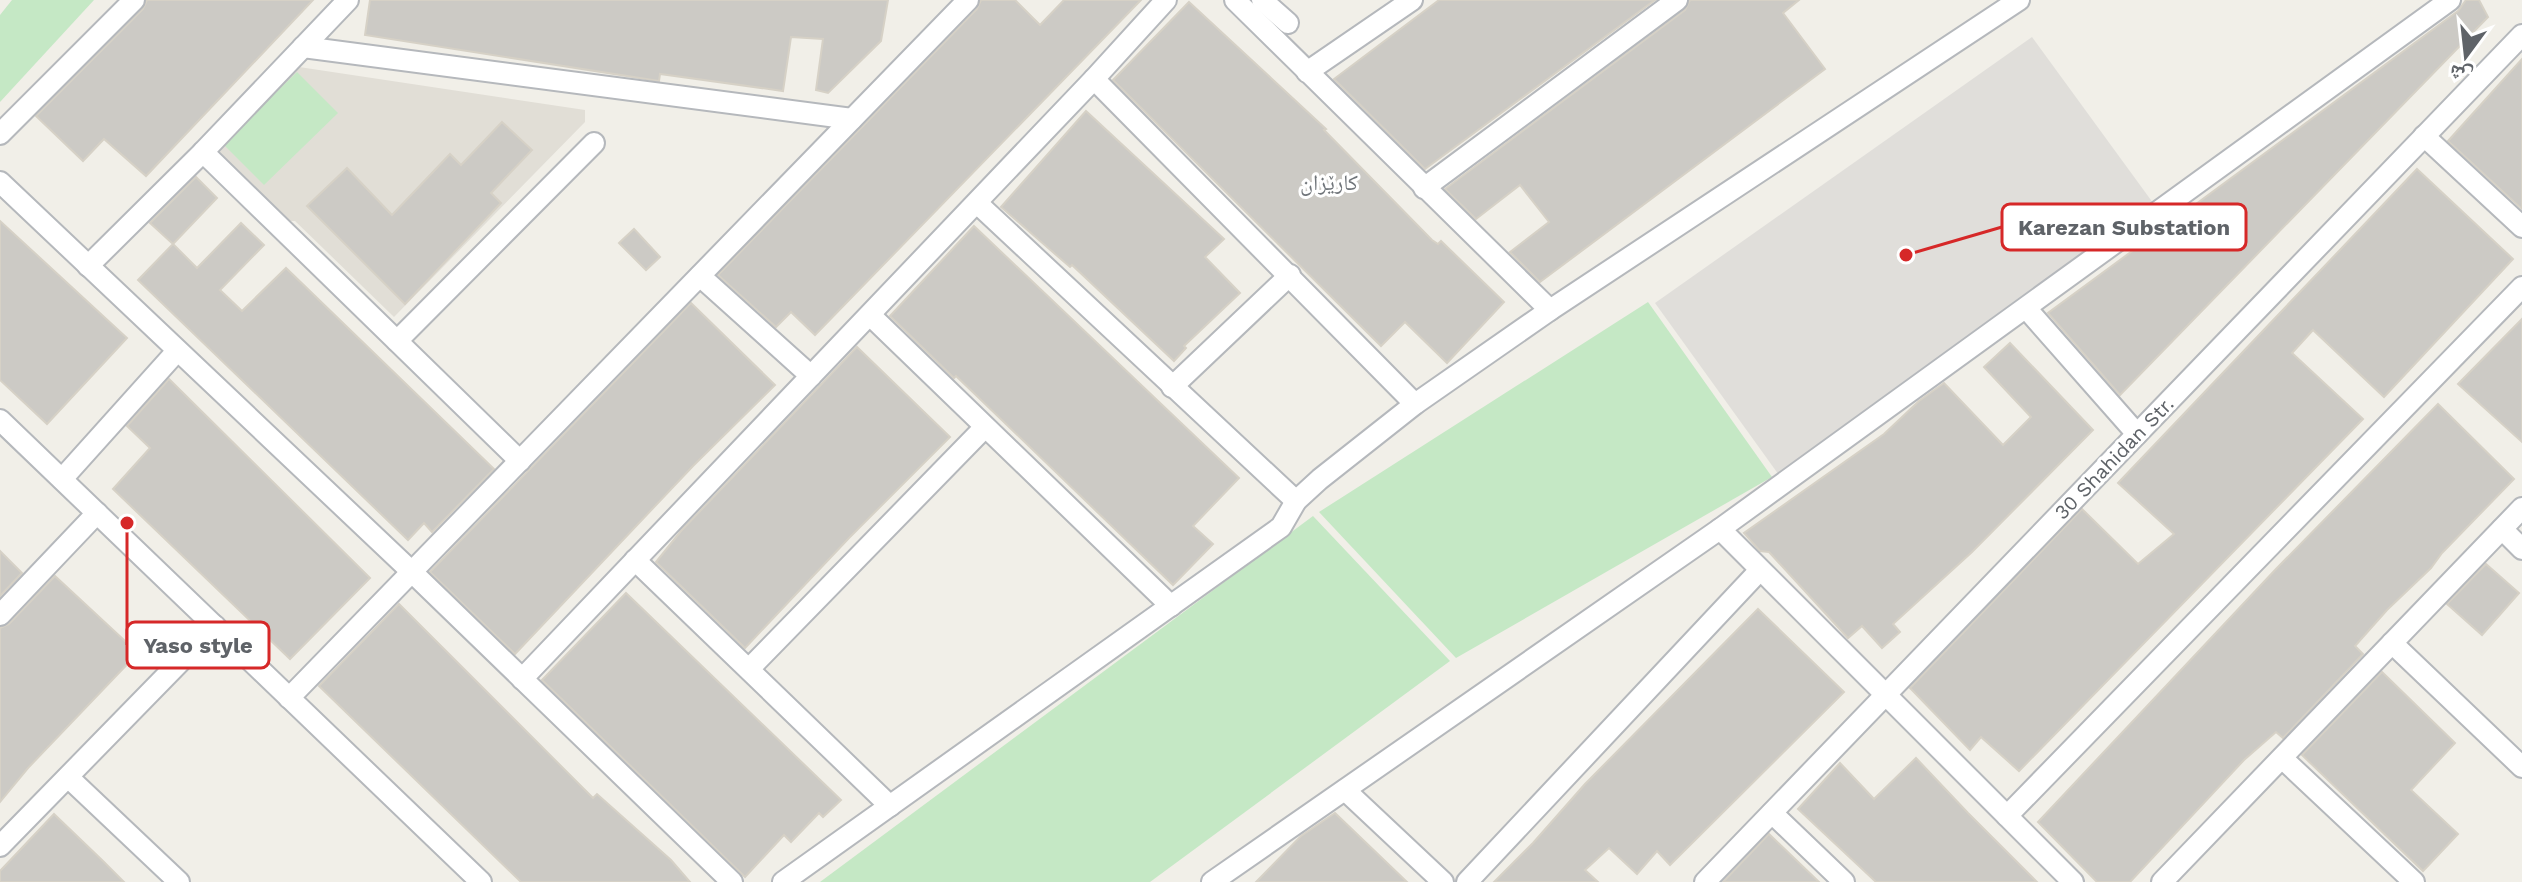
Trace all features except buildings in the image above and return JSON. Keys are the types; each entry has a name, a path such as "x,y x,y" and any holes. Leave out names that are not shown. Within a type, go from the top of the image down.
{"street":[{"path":"0,134 134,0"},
{"path":"88,266 203,152 348,0"},
{"path":"289,698 968,0"},
{"path":"522,679 977,203 1166,0"},
{"path":"1235,0 1550,310"},
{"path":"1262,0 1288,23"},
{"path":"1424,188 1677,0"},
{"path":"783,882 1281,527 1296,501 1415,404 1550,310 2019,0"},
{"path":"1212,882 1720,529 2450,0"},
{"path":"1307,72 1410,1"},
{"name":"30 Shahidan Str.","path":"1705,882 2522,35"},
{"path":"303,47 852,119"},
{"path":"1094,79 1415,404"},
{"path":"2424,136 2522,227"},
{"path":"397,341 594,143"},
{"path":"203,152 520,461"},
{"path":"0,182 412,572 732,882"},
{"path":"977,203 1296,501"},
{"path":"1172,387 1290,275"},
{"path":"700,276 811,376"},
{"path":"2007,816 2522,287"},
{"path":"2026,308 2137,434"},
{"path":"870,315 1171,606"},
{"path":"62,479 177,351"},
{"path":"0,420 481,882"},
{"path":"749,669 985,427"},
{"path":"2162,882 2522,508"},
{"path":"0,615 97,513"},
{"path":"1720,529 2073,882"},
{"path":"2502,529 2522,549"},
{"path":"635,560 890,806"},
{"path":"1467,882 1760,570"},
{"path":"0,846 215,626"},
{"path":"2392,643 2522,767"},
{"path":"2282,758 2414,882"},
{"path":"68,777 179,882"},
{"path":"1345,790 1443,882"},
{"path":"1772,813 1844,882"}],"shaded area":[{"path":"2032,37 2156,207 1781,478 1655,303"},
{"path":"299,67 585,110 585,122 394,317 295,221 286,221 215,153"}],"green space":[{"path":"12,0 94,0 0,102 0,15"},
{"path":"297,72 338,113 264,185 223,144"},
{"path":"1648,302 1772,477 1456,658 1319,512"},
{"path":"1313,516 1450,661 1150,882 820,882"}],"place":[{"name":"Karezan Substation","path":"1906,255"},
{"name":"Yaso style","path":"127,523"}],"district":[{"name":"کارێزان","path":"1329,182"}]}
